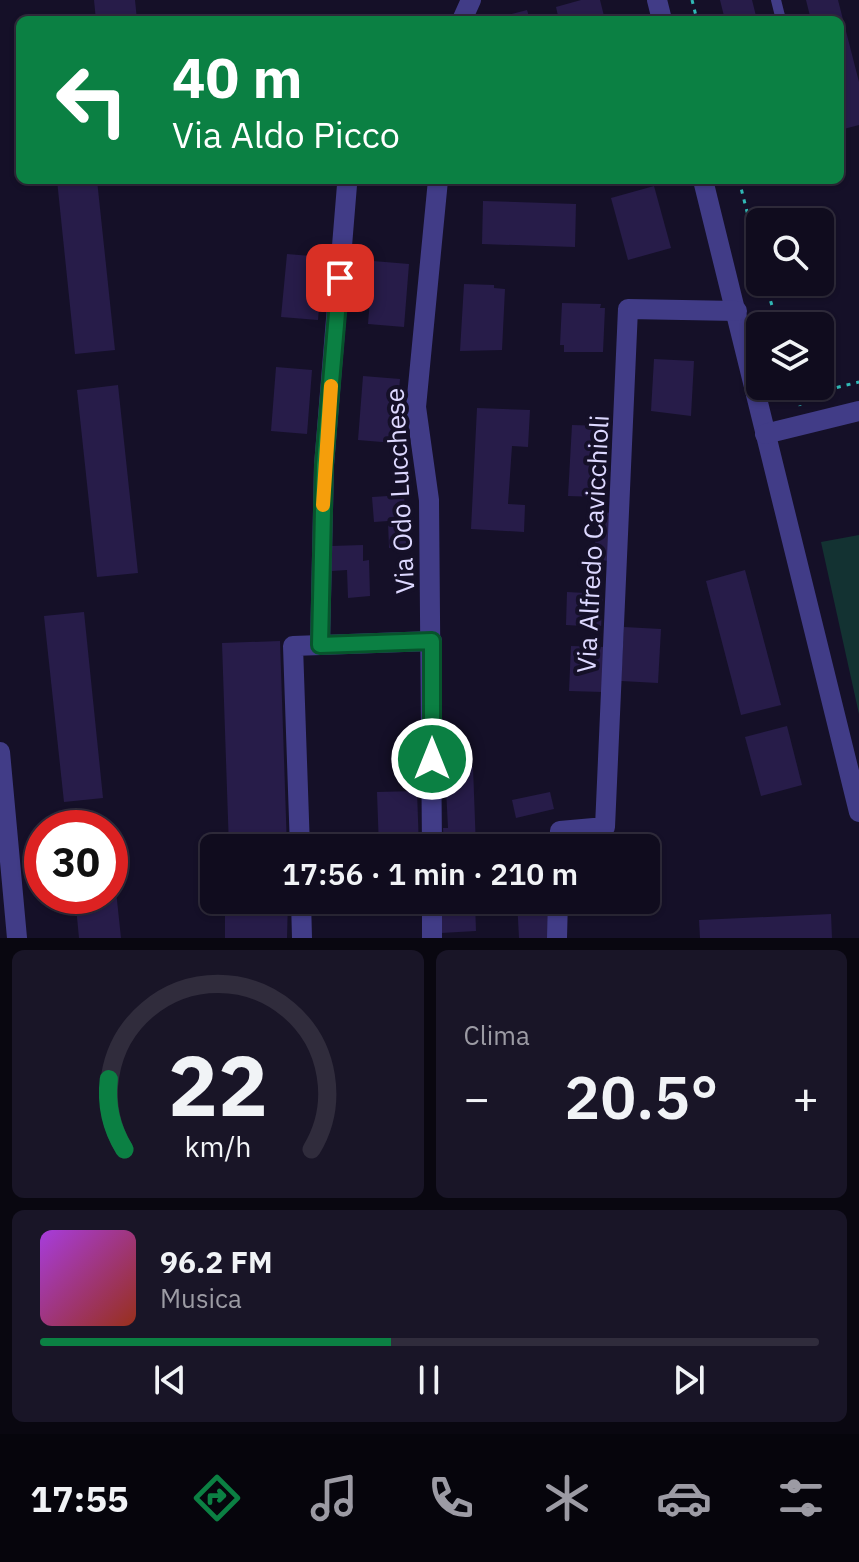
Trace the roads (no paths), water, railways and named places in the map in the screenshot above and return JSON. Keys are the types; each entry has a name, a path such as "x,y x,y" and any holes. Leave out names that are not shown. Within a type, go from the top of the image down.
{"street":[{"name":"Via Odo Lucchese","path":"432,834 429,500 416,407 438,184"},
{"path":"704,184 859,812"},
{"path":"320,645 324,465 347,185"},
{"name":"Via Alfredo Cavicchioli","path":"560,834 560,831 605,827 628,309 737,311"},
{"path":"765,434 859,411"},
{"path":"300,834 293,646 432,641"},
{"path":"0,752 4,829 17,938"},
{"path":"301,914 302,938"},
{"path":"432,914 432,938"},
{"path":"557,938 558,914"}]}
